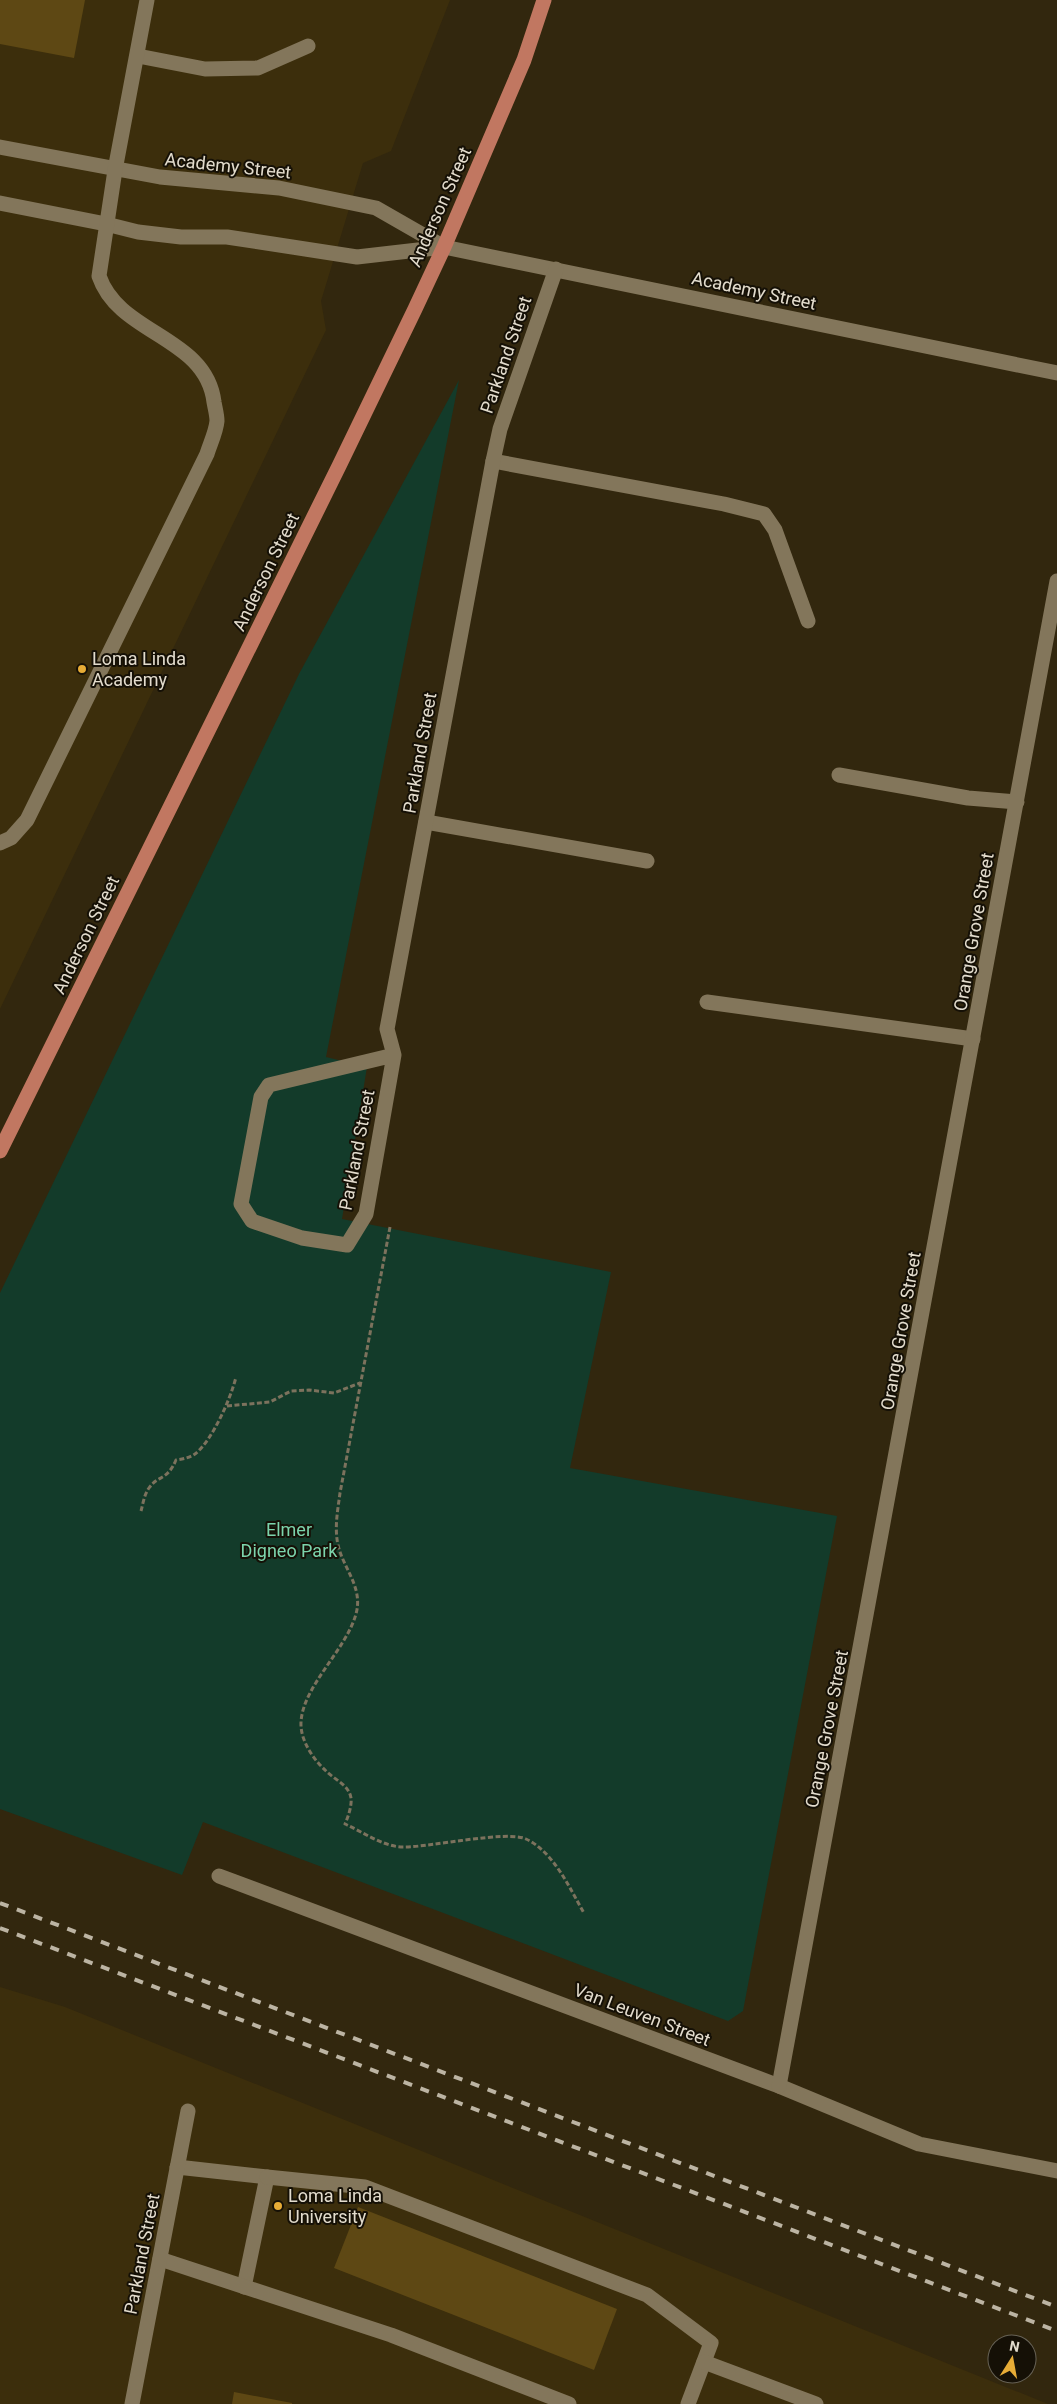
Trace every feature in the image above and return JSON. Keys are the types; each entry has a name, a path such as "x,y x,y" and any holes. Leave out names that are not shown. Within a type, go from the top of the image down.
{"main road":[{"name":"Anderson Street","path":"0,1151 339,466 444,247 524,60 544,0"}],"street":[{"path":"0,843 11,838 27,820 207,454 217,420 212,386 196,361 117,307 104,289 99,276 115,170 148,0"},
{"path":"138,56 205,69 258,68 308,46"},
{"name":"Academy Street","path":"0,147 115,170 196,182 235,183 279,188 376,208 444,247"},
{"name":"Academy Street","path":"0,203 138,232 181,237 227,237 357,258 444,247 1057,373"},
{"name":"Parkland Street","path":"394,1055 269,1085 261,1097 241,1204 252,1221 302,1238 347,1245 366,1214 394,1055 387,1030 493,461 500,429 556,269"},
{"path":"493,461 724,504 764,514 775,530 808,621"},
{"name":"Orange Grove Street","path":"779,2086 1057,581"},
{"path":"839,774 968,798 1017,802"},
{"path":"426,822 647,861"},
{"path":"707,1002 973,1039"},
{"name":"Van Leuven Street","path":"219,1876 779,2086 919,2144 1057,2171"},
{"name":"Parkland Street","path":"132,2404 188,2111"},
{"path":"177,2167 365,2187 647,2295 711,2343 688,2404"},
{"path":"244,2287 267,2177"},
{"path":"160,2260 391,2335 569,2404"},
{"path":"704,2362 816,2404"}],"path":[{"path":"391,1228 340,1493 337,1540 344,1561 355,1582 359,1599 350,1630 305,1705 301,1722 305,1744 326,1771 346,1786 351,1799 345,1824 392,1845 404,1847 465,1840 525,1838 535,1844 553,1862 584,1913"},
{"path":"141,1512 147,1490 152,1484 171,1472 176,1460 186,1459 196,1454 227,1406 236,1377"},
{"path":"227,1406 270,1402 291,1391 309,1390 334,1393 360,1383"}],"shaded area":[{"name":"Loma Linda Academy","path":"0,0 450,0 391,151 363,163 321,301 326,330 0,1009"},
{"name":"Loma Linda University","path":"0,1987 65,2007 987,2379 987,2384 998,2384 1048,2404 0,2404"}],"green space":[{"name":"Elmer Digneo Park","path":"459,380 326,1057 367,1067 342,1219 611,1272 570,1468 837,1516 743,2011 728,2021 203,1822 182,1875 0,1809 0,1293 299,674"}],"building":[{"path":"0,0 85,0 74,58 0,44"},
{"path":"358,2207 617,2309 594,2370 334,2268"},
{"path":"234,2392 292,2403 292,2404 232,2404"}],"railway":[{"path":"0,1903 1057,2307"},
{"path":"0,1928 1057,2331"}],"place":[{"name":"Loma Linda Academy","path":"82,669"},
{"name":"Loma Linda University","path":"278,2206"}]}
